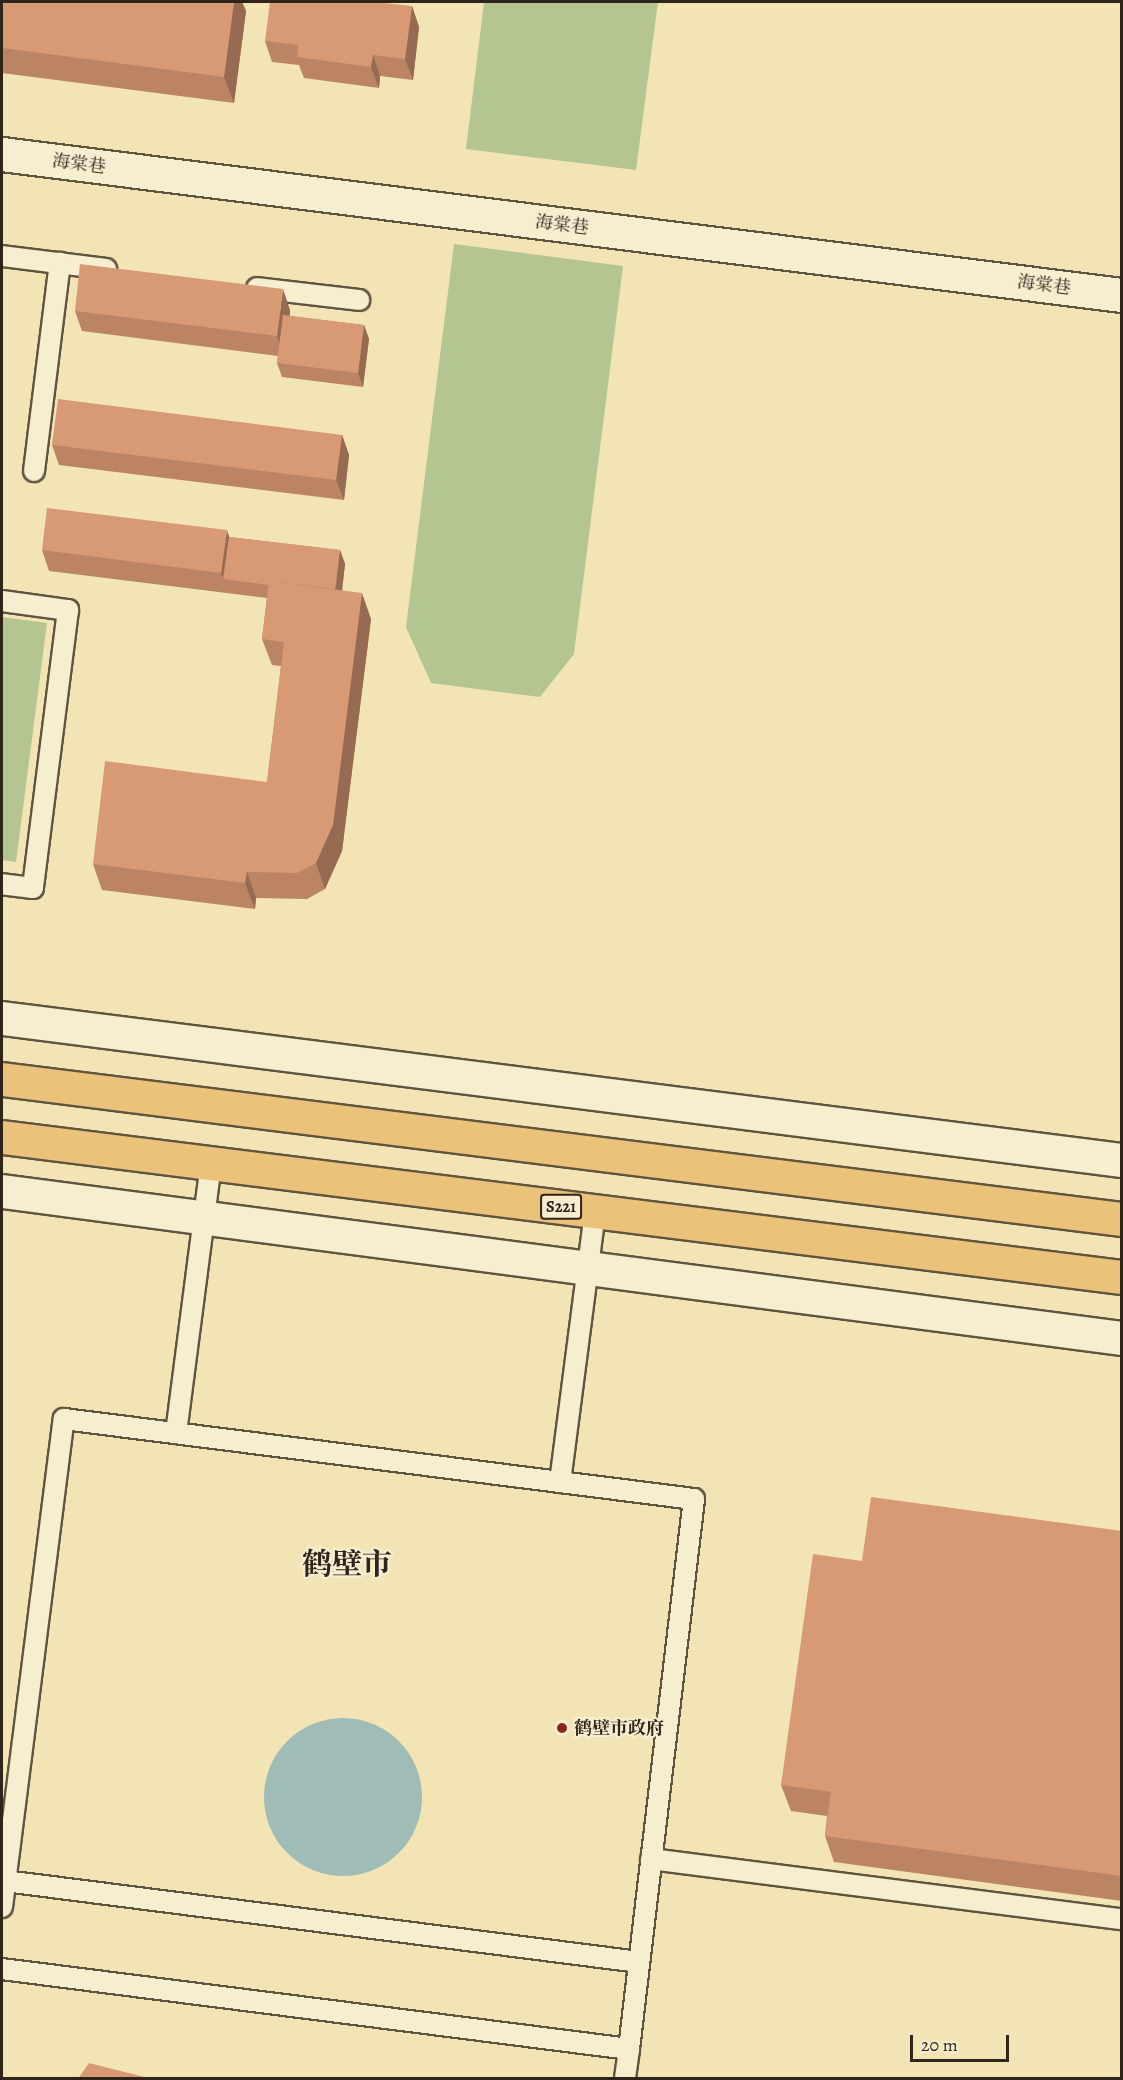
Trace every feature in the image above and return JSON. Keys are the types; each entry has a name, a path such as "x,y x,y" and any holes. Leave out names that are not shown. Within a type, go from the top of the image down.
{"main road":[{"path":"2,1079 1122,1219"},
{"name":"S221","path":"2,1137 1122,1277"}],"street":[{"name":"海棠巷","path":"2,154 1122,295"},
{"path":"2,1018 1122,1160"},
{"path":"2,1191 1122,1338"}],"lane":[{"path":"2,256 129,272"},
{"path":"34,471 60,263"},
{"path":"233,285 359,300"},
{"path":"2,601 68,610 33,888 2,884"},
{"path":"176,1433 210,1163"},
{"path":"560,1482 595,1211"},
{"path":"2,1907 9,1796 64,1419 694,1499 625,2079"},
{"path":"651,1859 1122,1919"},
{"path":"5,1881 639,1962"},
{"path":"2,1969 628,2049"}],"green space":[{"path":"484,2 658,2 636,170 466,149"},
{"path":"454,244 623,266 574,654 540,697 431,683 406,627"},
{"path":"2,617 47,623 16,862 2,860"}],"water":[{"path":"343,1718 373,1724 399,1741 416,1767 422,1797 416,1827 399,1853 373,1870 343,1876 313,1870 287,1853 270,1827 264,1797 270,1767 287,1741 313,1724"}],"building":[{"path":"2,2 234,2 224,77 2,48"},
{"path":"270,2 375,2 412,6 405,59 373,55 371,67 297,57 298,45 265,41"},
{"path":"80,264 283,289 277,336 75,311"},
{"path":"283,315 364,325 358,373 277,363"},
{"path":"58,399 342,435 336,480 52,445"},
{"path":"47,508 227,530 221,573 42,550"},
{"path":"229,537 340,550 335,589 269,581 269,585 223,579"},
{"path":"269,581 362,593 333,825 316,863 297,873 247,872 245,883 93,864 105,761 267,782 284,642 262,639"},
{"path":"871,1497 1122,1531 1122,1876 825,1836 831,1792 781,1785 813,1554 862,1561"},
{"path":"89,2063 152,2079 78,2079"}],"place":[{"name":"鹤壁市政府","path":"562,1728"}],"district":[{"name":"鹤壁市","path":"347,1564"}]}
